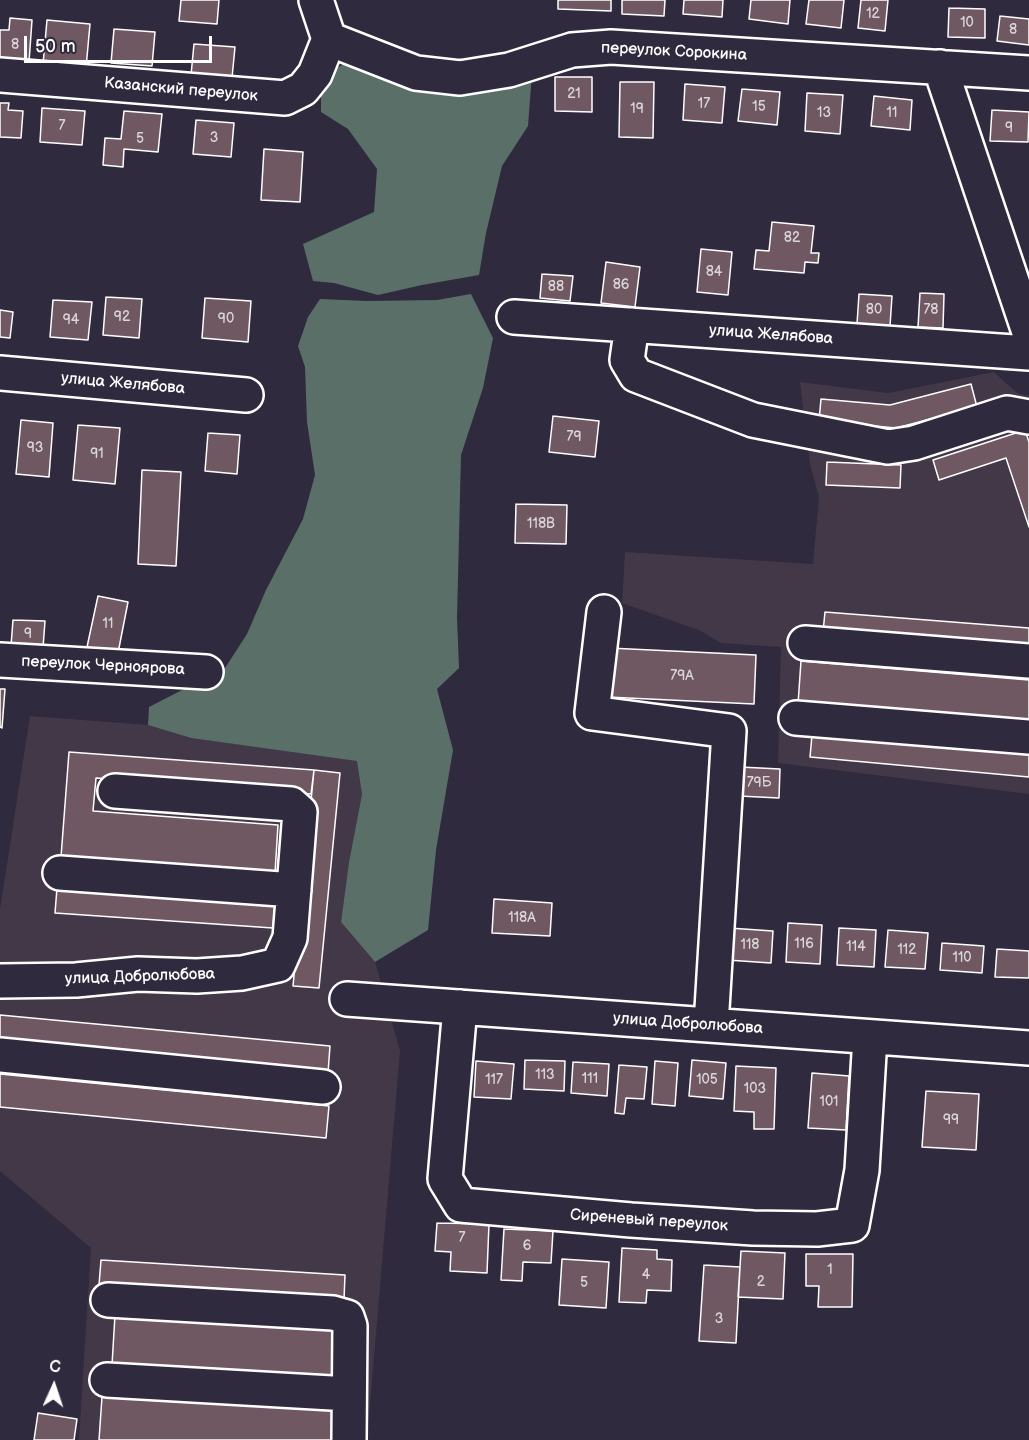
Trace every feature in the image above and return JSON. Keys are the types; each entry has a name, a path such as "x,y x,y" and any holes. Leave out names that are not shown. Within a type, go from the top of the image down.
{"street":[{"path":"316,0 329,39"},
{"name":"переулок Сорокина","path":"329,39 416,73 460,78 509,70 572,50 611,47 1029,74"},
{"name":"Казанский переулок","path":"0,75 285,98 303,89 315,74 329,39"},
{"path":"940,67 1029,332"},
{"name":"улица Желябова","path":"514,317 1029,353"},
{"path":"632,325 627,360 636,375 753,420 888,447 914,443 1007,413 1029,417"},
{"name":"улица Желябова","path":"0,373 246,395"},
{"path":"604,612 592,713 729,731 711,1025"},
{"path":"805,643 1029,661"},
{"name":"переулок Черноярова","path":"0,660 206,672"},
{"path":"796,718 1029,737"},
{"path":"60,873 294,890 300,812 291,804 115,791"},
{"name":"улица Добролюбова","path":"0,981 76,980 138,974 197,976 242,973 278,965 290,938 294,890"},
{"name":"улица Добролюбова","path":"347,999 1029,1048"},
{"name":"Сиреневый переулок","path":"460,1007 445,1179 461,1205 631,1220 753,1228 818,1229 852,1225 862,1170 870,1037"},
{"path":"0,1056 323,1087"},
{"path":"108,1300 333,1313 347,1317 350,1326 349,1440"},
{"path":"107,1380 349,1394"}],"shaded area":[{"path":"994,372 1017,393 1029,396 1029,794 778,763 781,647 721,643 701,631 622,603 625,552 813,564 819,497 810,464 800,382 888,393"},
{"path":"30,716 148,725 191,738 358,760 362,794 349,862 341,922 375,962 400,1051 367,1440 79,1440 91,1248 0,1171 0,909"}],"green space":[{"path":"344,64 421,90 458,95 532,73 528,126 502,166 486,233 479,275 378,295 334,283 313,281 303,244 374,212 377,169 348,129 321,112 321,77"},
{"path":"471,294 493,338 483,388 461,455 457,618 459,668 437,689 453,750 436,850 428,930 375,962 341,922 349,862 362,794 357,761 191,738 148,725 149,707 225,668 247,634 266,590 303,519 315,475 307,422 305,367 298,346 308,317 320,299 437,300"}],"building":[{"path":"181,0 219,0 217,24 179,21"},
{"path":"558,0 611,0 611,11 558,9"},
{"path":"622,0 665,0 664,16 622,14"},
{"path":"684,0 723,0 722,17 683,14"},
{"path":"751,0 790,0 788,24 749,19"},
{"path":"809,0 844,0 841,28 806,24"},
{"path":"861,0 888,0 885,31 858,28"},
{"path":"949,8 985,9 985,38 948,37"},
{"path":"1000,16 1029,19 1029,45 997,41"},
{"path":"10,18 32,20 29,62 0,59 0,30 9,30"},
{"path":"47,20 90,24 86,68 43,64"},
{"path":"114,29 155,32 152,66 111,63"},
{"path":"194,44 235,47 232,78 191,75"},
{"path":"555,77 592,77 592,112 555,111"},
{"path":"620,82 654,82 653,138 619,137"},
{"path":"685,84 725,87 722,123 683,120"},
{"path":"742,89 780,92 777,125 738,121"},
{"path":"807,93 843,95 840,134 805,131"},
{"path":"874,96 912,100 910,130 871,126"},
{"path":"0,103 9,103 8,110 23,111 21,138 0,137"},
{"path":"42,108 85,111 82,145 40,142"},
{"path":"992,110 1029,112 1028,142 990,141"},
{"path":"124,111 162,114 158,152 124,149 123,167 103,165 105,138 121,139"},
{"path":"196,120 234,123 231,157 193,154"},
{"path":"264,149 303,152 300,202 261,200"},
{"path":"772,222 814,226 811,253 819,253 818,263 805,262 804,273 754,269 756,250 769,251"},
{"path":"701,249 732,252 728,295 697,292"},
{"path":"606,262 640,267 635,307 601,303"},
{"path":"542,274 573,276 570,301 540,298"},
{"path":"920,293 944,294 943,328 918,327"},
{"path":"859,294 892,296 890,326 857,324"},
{"path":"106,297 142,299 139,338 103,335"},
{"path":"205,298 251,301 248,342 202,338"},
{"path":"53,300 92,302 88,340 50,337"},
{"path":"0,310 13,312 10,338 0,337"},
{"path":"971,384 977,407 896,428 819,421 821,399 890,405"},
{"path":"553,416 599,421 595,457 549,452"},
{"path":"21,420 53,423 49,477 16,474"},
{"path":"78,425 120,428 115,484 73,480"},
{"path":"1025,430 1029,442 1029,527 1006,458 939,480 933,460"},
{"path":"208,433 240,435 237,474 205,471"},
{"path":"827,462 901,465 900,488 826,485"},
{"path":"142,470 181,472 176,566 138,564"},
{"path":"516,504 567,505 566,544 515,543"},
{"path":"98,596 128,602 118,653 87,647"},
{"path":"825,612 1029,628 1029,648 823,632"},
{"path":"13,620 45,621 43,648 11,646"},
{"path":"609,648 756,655 754,704 607,697"},
{"path":"801,661 1029,680 1029,723 798,704"},
{"path":"0,689 5,689 2,728 0,727"},
{"path":"812,735 1029,754 1029,777 810,757"},
{"path":"69,752 314,770 311,794 96,778 93,811 278,825 275,873 61,857"},
{"path":"740,767 780,769 779,798 739,796"},
{"path":"314,770 340,773 319,988 293,986"},
{"path":"57,888 275,902 273,928 55,913"},
{"path":"494,899 552,903 550,936 492,933"},
{"path":"788,923 822,925 820,964 786,962"},
{"path":"729,928 773,931 771,963 727,960"},
{"path":"839,928 876,930 874,967 837,965"},
{"path":"888,930 928,933 925,969 885,967"},
{"path":"942,943 984,946 982,973 940,970"},
{"path":"997,949 1029,951 1029,978 995,977"},
{"path":"0,1015 330,1046 328,1073 0,1042"},
{"path":"525,1060 565,1061 564,1091 524,1089"},
{"path":"692,1060 726,1063 723,1099 689,1096"},
{"path":"476,1061 514,1064 511,1099 474,1097"},
{"path":"655,1061 678,1063 675,1106 652,1104"},
{"path":"573,1062 609,1064 607,1096 571,1093"},
{"path":"619,1065 647,1067 644,1099 626,1098 624,1114 615,1113"},
{"path":"736,1066 776,1068 774,1129 754,1129 754,1112 734,1111"},
{"path":"812,1073 849,1076 846,1130 808,1128"},
{"path":"0,1074 329,1106 326,1138 0,1107"},
{"path":"926,1091 979,1094 976,1150 922,1147"},
{"path":"437,1223 489,1224 487,1273 450,1271 451,1252 435,1251"},
{"path":"504,1229 553,1231 551,1263 523,1262 522,1281 501,1280"},
{"path":"622,1248 657,1250 657,1259 672,1260 671,1291 647,1290 646,1303 619,1302"},
{"path":"741,1251 785,1253 783,1299 738,1297"},
{"path":"806,1254 853,1254 852,1307 818,1307 819,1286 806,1286"},
{"path":"562,1259 609,1262 606,1308 559,1305"},
{"path":"101,1260 345,1275 344,1300 99,1285"},
{"path":"704,1265 740,1267 736,1343 699,1341"},
{"path":"115,1315 341,1330 337,1380 112,1365"},
{"path":"102,1397 335,1410 333,1440 99,1440"},
{"path":"38,1413 77,1419 74,1440 34,1440"}]}
